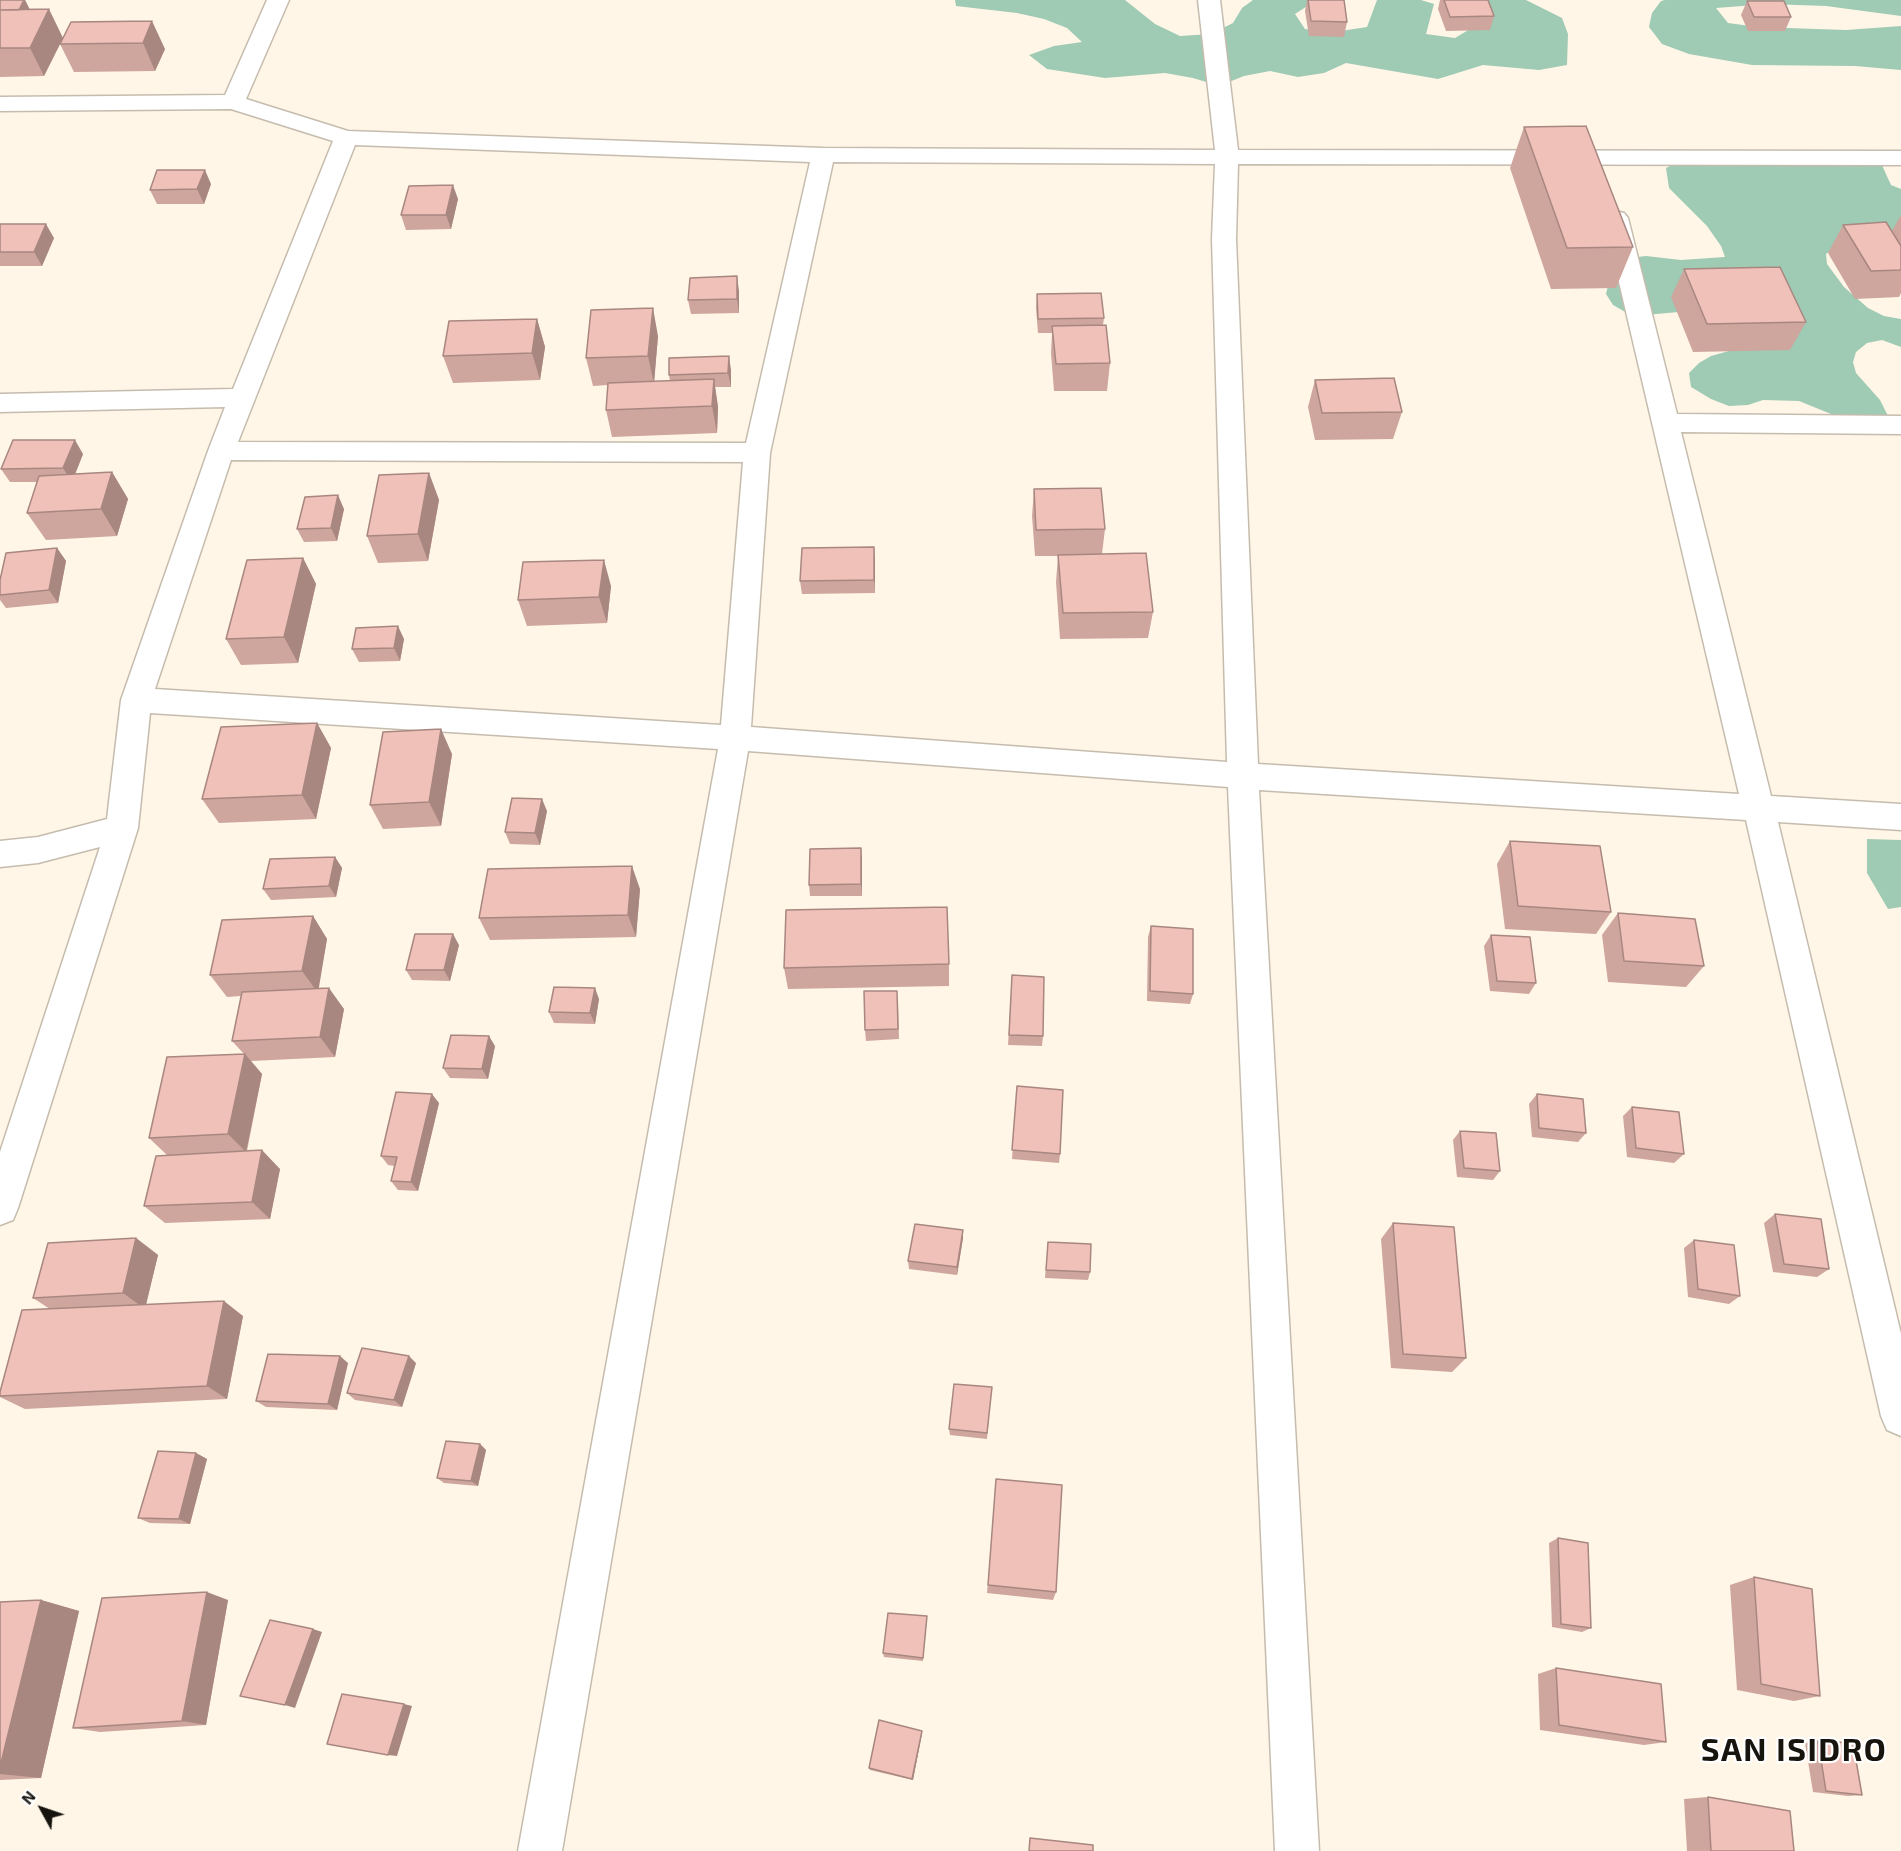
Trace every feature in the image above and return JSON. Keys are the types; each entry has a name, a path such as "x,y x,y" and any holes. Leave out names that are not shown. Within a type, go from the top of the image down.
{"street":[{"path":"233,102 278,0"},
{"path":"1209,0 1227,158 1224,239 1243,776 1298,1851"},
{"path":"0,104 233,102 346,138 823,155 1227,158 1606,178 1901,158"},
{"path":"0,1208 122,828 136,700 221,451 346,138"},
{"path":"540,1851 735,738 758,453 823,155"},
{"path":"1606,178 1759,810 1901,1416"},
{"path":"0,403 241,398"},
{"path":"1666,423 1901,425"},
{"path":"221,451 758,453"},
{"path":"136,700 735,738 1243,776 1759,810 1901,817"},
{"path":"0,854 38,850 122,828"}],"green space":[{"path":"955,0 1125,0 1155,24 1180,36 1211,34 1233,23 1242,8 1253,0 1331,0 1312,3 1295,14 1305,29 1334,32 1367,27 1377,0 1421,0 1434,4 1426,34 1455,38 1475,26 1463,0 1526,0 1562,18 1568,34 1567,65 1539,70 1483,65 1438,79 1346,63 1324,73 1298,77 1270,71 1244,76 1219,86 1165,73 1105,78 1047,69 1029,55 1054,46 1082,42 1067,28 1044,19 1017,13 956,6"},
{"path":"1901,0 1901,16 1826,6 1768,4 1716,8 1728,23 1758,27 1846,30 1901,26 1901,70 1855,66 1752,65 1689,54 1662,44 1649,27 1652,13 1661,1"},
{"path":"1852,150 1868,155 1881,163 1891,185 1901,189 1901,242 1836,247 1826,254 1827,264 1844,287 1868,308 1884,316 1901,319 1901,347 1882,340 1867,343 1856,352 1853,362 1856,373 1880,400 1888,416 1836,416 1799,401 1763,400 1748,405 1729,406 1711,399 1691,387 1689,373 1699,363 1711,356 1775,338 1679,312 1645,315 1627,313 1613,305 1606,294 1611,273 1629,258 1646,256 1681,260 1725,257 1721,246 1707,226 1669,188 1666,168 1690,156"},
{"path":"1867,839 1901,840 1901,907 1888,909 1867,873"}],"building":[{"path":"0,0 24,0 19,10 0,10"},
{"path":"1308,0 1344,0 1347,22 1311,21"},
{"path":"1444,0 1488,0 1494,16 1450,17"},
{"path":"1747,1 1784,1 1791,17 1754,17"},
{"path":"49,9 30,48 0,48 0,10"},
{"path":"152,21 143,43 60,44 71,22"},
{"path":"1586,126 1633,247 1567,248 1524,127"},
{"path":"157,170 205,170 197,189 150,190"},
{"path":"453,185 446,215 401,215 409,186"},
{"path":"1886,222 1901,246 1901,270 1871,271 1843,225"},
{"path":"0,224 46,224 34,252 0,252"},
{"path":"1780,267 1806,322 1707,324 1684,269"},
{"path":"737,276 737,299 688,300 690,278"},
{"path":"1101,293 1104,318 1038,319 1037,294"},
{"path":"653,308 648,356 586,358 591,310"},
{"path":"537,319 532,353 443,356 449,321"},
{"path":"1106,325 1110,363 1056,364 1052,326"},
{"path":"729,356 728,373 669,375 669,358"},
{"path":"1394,378 1402,412 1322,413 1315,380"},
{"path":"714,379 712,406 606,410 608,383"},
{"path":"13,440 75,440 63,468 1,469"},
{"path":"112,472 101,509 27,513 39,476"},
{"path":"429,473 418,534 367,536 379,475"},
{"path":"1101,488 1105,529 1036,530 1034,489"},
{"path":"338,495 331,528 297,529 305,497"},
{"path":"874,547 874,580 800,581 802,548"},
{"path":"57,548 49,590 0,595 0,580 6,553"},
{"path":"1146,553 1153,612 1063,613 1058,555"},
{"path":"303,558 284,637 226,639 247,560"},
{"path":"604,560 599,597 518,600 523,562"},
{"path":"398,626 394,648 352,649 356,628"},
{"path":"317,723 302,795 202,799 221,727"},
{"path":"441,729 429,802 370,805 383,732"},
{"path":"512,798 542,799 535,833 505,832"},
{"path":"1510,841 1600,846 1611,912 1518,906"},
{"path":"861,848 861,884 809,885 810,849"},
{"path":"335,857 329,886 263,889 270,859"},
{"path":"632,866 628,915 479,918 488,869"},
{"path":"947,907 949,964 784,968 786,910"},
{"path":"1618,913 1695,919 1704,966 1624,961"},
{"path":"313,916 302,971 210,975 222,920"},
{"path":"1151,926 1193,929 1193,994 1150,991"},
{"path":"415,934 453,934 444,970 406,970"},
{"path":"1491,935 1530,937 1536,983 1497,981"},
{"path":"1012,975 1044,977 1043,1036 1009,1035"},
{"path":"554,987 595,988 590,1013 549,1012"},
{"path":"329,988 320,1037 232,1041 242,992"},
{"path":"864,991 897,991 898,1029 865,1030"},
{"path":"451,1035 489,1036 482,1069 443,1068"},
{"path":"245,1054 228,1134 149,1138 167,1057"},
{"path":"1017,1086 1063,1090 1060,1154 1012,1150"},
{"path":"396,1092 432,1094 411,1182 391,1181 397,1157 381,1156"},
{"path":"1537,1094 1583,1099 1586,1133 1539,1128"},
{"path":"1632,1107 1679,1112 1684,1154 1636,1148"},
{"path":"1460,1131 1496,1133 1500,1171 1464,1168"},
{"path":"262,1150 252,1202 144,1206 156,1156"},
{"path":"1775,1214 1821,1219 1829,1269 1784,1264"},
{"path":"1393,1223 1454,1227 1466,1358 1403,1354"},
{"path":"915,1224 963,1230 957,1267 908,1261"},
{"path":"136,1238 123,1293 33,1298 48,1243"},
{"path":"1694,1240 1734,1245 1740,1296 1698,1289"},
{"path":"1048,1242 1091,1244 1090,1272 1046,1270"},
{"path":"224,1301 207,1386 0,1396 22,1310"},
{"path":"362,1348 409,1356 394,1400 347,1393"},
{"path":"268,1354 340,1356 328,1404 256,1401"},
{"path":"954,1384 992,1387 987,1433 949,1429"},
{"path":"446,1441 480,1444 471,1481 437,1478"},
{"path":"158,1451 196,1453 179,1519 138,1518"},
{"path":"996,1479 1062,1485 1056,1592 988,1585"},
{"path":"1558,1538 1588,1543 1591,1628 1561,1624"},
{"path":"1754,1577 1812,1589 1820,1696 1761,1684"},
{"path":"207,1592 182,1721 73,1728 102,1598"},
{"path":"41,1600 0,1767 0,1602"},
{"path":"888,1613 927,1616 923,1658 883,1653"},
{"path":"270,1620 313,1629 285,1705 240,1696"},
{"path":"1556,1668 1661,1684 1666,1742 1559,1725"},
{"path":"342,1694 404,1704 388,1755 327,1744"},
{"path":"879,1720 922,1731 912,1779 869,1768"},
{"path":"1818,1741 1853,1743 1862,1795 1826,1791"},
{"path":"1708,1797 1790,1811 1794,1851 1711,1851"},
{"path":"1030,1838 1093,1845 1093,1851 1029,1851"}],"district":[{"name":"SAN ISIDRO","path":"1794,1750"}]}
